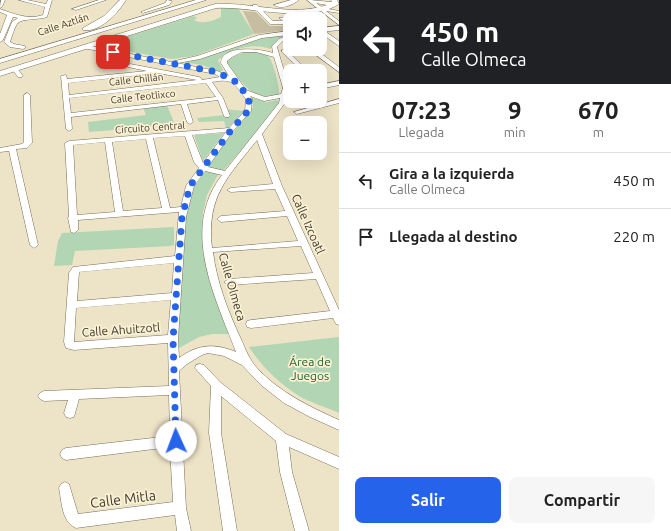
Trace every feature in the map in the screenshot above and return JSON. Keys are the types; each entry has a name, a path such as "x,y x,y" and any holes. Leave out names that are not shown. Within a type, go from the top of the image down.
{"main road":[{"name":"Calle Aztlán","path":"0,53 90,27 110,16 123,0"},
{"path":"0,61 203,0"},
{"path":"0,66 218,0"},
{"path":"249,0 259,4 278,5 289,4 296,0"},
{"path":"310,1 336,3 331,17"},
{"path":"0,74 226,4 255,6 290,12"},
{"path":"90,27 143,12 172,9"},
{"path":"117,31 186,16"}],"street":[{"path":"0,7 3,0"},
{"path":"0,10 10,14 36,18 43,17 49,3 21,0"},
{"path":"74,9 104,0"},
{"path":"143,12 167,4 170,1 169,0"},
{"path":"304,0 331,17"},
{"path":"310,1 331,17"},
{"path":"255,6 261,15 272,23 283,22"},
{"path":"261,15 276,13 280,10"},
{"path":"331,17 339,12"},
{"path":"0,40 10,14"},
{"path":"7,23 14,23 24,16"},
{"path":"268,19 283,17"},
{"path":"14,23 7,44 23,47"},
{"path":"327,30 339,28"},
{"path":"169,62 198,58 261,36 283,34"},
{"path":"327,35 339,44"},
{"path":"283,38 274,47 283,78"},
{"path":"85,47 169,62 230,76"},
{"path":"184,531 180,508 176,441 173,339 182,217 190,186 231,130 248,111 249,99 245,92 230,76 224,60 240,51 254,50 266,52 276,56"},
{"path":"289,56 298,64"},
{"path":"320,56 339,70"},
{"path":"130,66 208,81 220,98 227,116"},
{"path":"15,69 20,76"},
{"path":"69,129 64,78 156,72"},
{"name":"Calle Chillán","path":"65,97 208,81 230,76"},
{"path":"327,85 339,83"},
{"path":"245,92 264,99 283,96"},
{"path":"0,150 26,145 27,95"},
{"name":"Calle Teotlixco","path":"68,115 220,98"},
{"path":"297,112 339,101"},
{"path":"183,102 190,122"},
{"name":"Calle Olmeca","path":"283,102 279,110 217,187 212,200 207,231 208,250 222,303 246,362 273,387 298,405 339,425"},
{"name":"Circuito Central","path":"72,218 69,143 231,130"},
{"path":"188,134 198,162 203,168 228,174"},
{"name":"Calle Izcoatl","path":"259,135 278,186 338,318"},
{"path":"149,137 167,211"},
{"path":"108,140 119,213"},
{"path":"12,148 34,245"},
{"path":"231,190 278,186"},
{"path":"74,230 72,218 119,213 185,209"},
{"path":"221,219 291,213"},
{"path":"215,250 304,243"},
{"path":"176,296 72,305 74,273 76,269 179,259"},
{"path":"228,282 318,276"},
{"name":"Calle Ahuitzotl","path":"72,305 70,345 74,346 173,339"},
{"path":"251,324 338,318"},
{"path":"174,369 192,354 207,349 230,352 246,362"},
{"path":"200,368 216,385 282,438 339,463"},
{"path":"216,385 215,433 230,531"},
{"path":"44,396 174,390"},
{"path":"70,413 74,394"},
{"path":"282,438 286,472 302,531"},
{"path":"66,454 176,441"},
{"name":"Calle Mitla","path":"65,488 71,517 76,521 180,508"}],"green space":[{"path":"221,7 238,8 254,34 194,56 172,59 96,46 194,16 197,18 194,20 201,22 211,21 221,17"},
{"path":"268,36 283,36 278,39 270,49 257,46 242,48 223,56 218,60 223,70 220,72 202,65 181,62 249,40"},
{"path":"247,51 263,53 268,56 276,74 279,95 261,96 254,93 243,84 227,63 227,59"},
{"path":"252,98 267,102 278,100 279,102 267,120 225,169 222,171 206,166 253,108"},
{"path":"167,105 175,125 89,132 88,122 146,115 143,108"},
{"path":"224,109 244,111 228,128 226,128 224,121 199,122 197,118 225,115"},
{"path":"224,133 203,161 194,135"},
{"path":"204,169 219,173 207,195 203,212 202,233 208,270 229,334 212,334 199,337 179,348 178,321 185,215 193,184"},
{"path":"174,227 174,245 75,251 72,265 54,266 58,241 62,233"},
{"name":"Área de Juegos","path":"339,337 339,413 308,401 292,391 265,368 249,347"}],"building":[{"path":"243,11 256,12 270,26 283,26 283,31 254,34"}],"route":[{"path":"113,52 217,72 238,83 249,99 248,111 231,130 190,186 182,217 173,339 176,441"}]}
